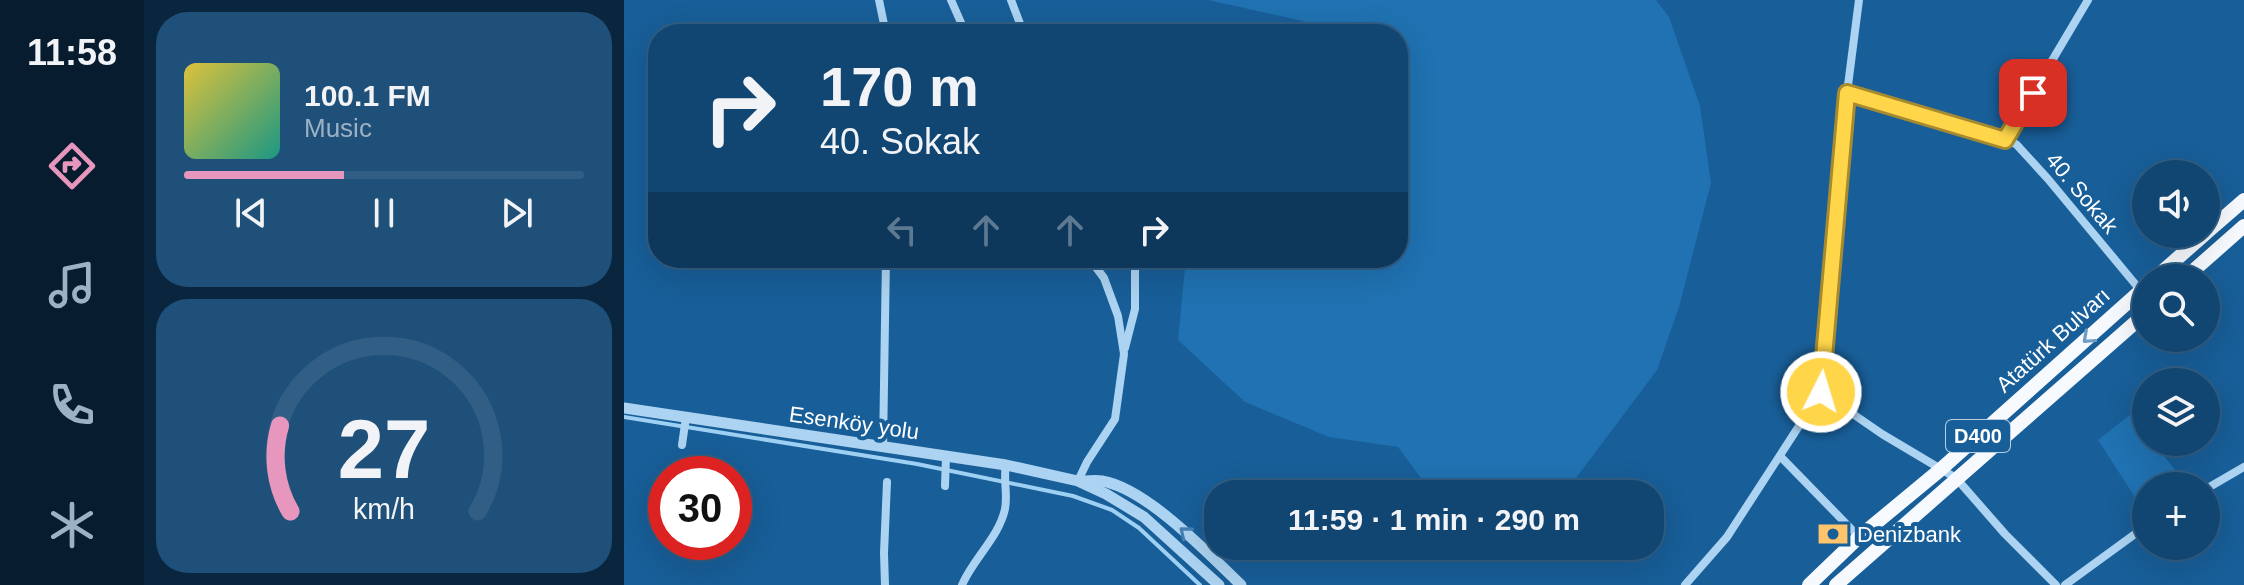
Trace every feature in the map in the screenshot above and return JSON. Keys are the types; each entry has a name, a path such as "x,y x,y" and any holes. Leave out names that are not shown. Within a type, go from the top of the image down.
{"main road":[{"path":"2220,221 2244,200"},
{"path":"2201,264 2244,226"},
{"path":"2171,264 2190,248"},
{"name":"Atatürk Bulvarı","path":"1809,585 1859,537 1940,470 2132,298"},
{"name":"Atatürk Bulvarı","path":"1836,585 2132,325"}],"street":[{"path":"879,0 884,24"},
{"path":"951,0 962,24"},
{"path":"1011,0 1020,24"},
{"path":"1685,585 1727,537 1821,392 1847,93 1859,0"},
{"path":"2005,140 2088,0"},
{"name":"40. Sokak","path":"1847,93 2016,144 2132,275"},
{"path":"883,448 886,268"},
{"path":"1096,268 1104,278 1118,316 1124,354"},
{"path":"1078,481 1115,419 1124,354 1135,309 1135,268"},
{"path":"1821,392 1882,434 1956,478 2005,534 2056,585"},
{"name":"Esenköy yolu","path":"624,408 1078,481"},
{"path":"682,445 686,419"},
{"path":"1780,456 1859,537"},
{"path":"945,486 946,460"},
{"path":"2220,481 2244,467"},
{"path":"962,585 1005,509 1005,470"},
{"path":"1078,481 1144,517 1219,585"},
{"path":"1078,481 1102,481 1126,489 1193,538 1241,585"},
{"path":"885,585 887,482"},
{"path":"2065,585 2132,536"}],"shaded area":[{"path":"1208,0 1656,0 1669,17 1700,106 1711,183 1679,307 1657,370 1574,480 1423,480 1398,447 1329,437 1245,402 1178,340 1185,268 1408,268 1408,24 1304,24 1303,21"},
{"path":"2131,414 2132,456 2164,456 2177,472 2132,472 2132,492 2098,440"}],"waterway":[{"path":"624,417 917,464 1073,496 1112,510 1139,528 1200,585"}],"place":[{"name":"Denizbank","path":"1833,534"}],"route":[{"path":"1821,392 1847,93 2005,140 2033,93"}]}
